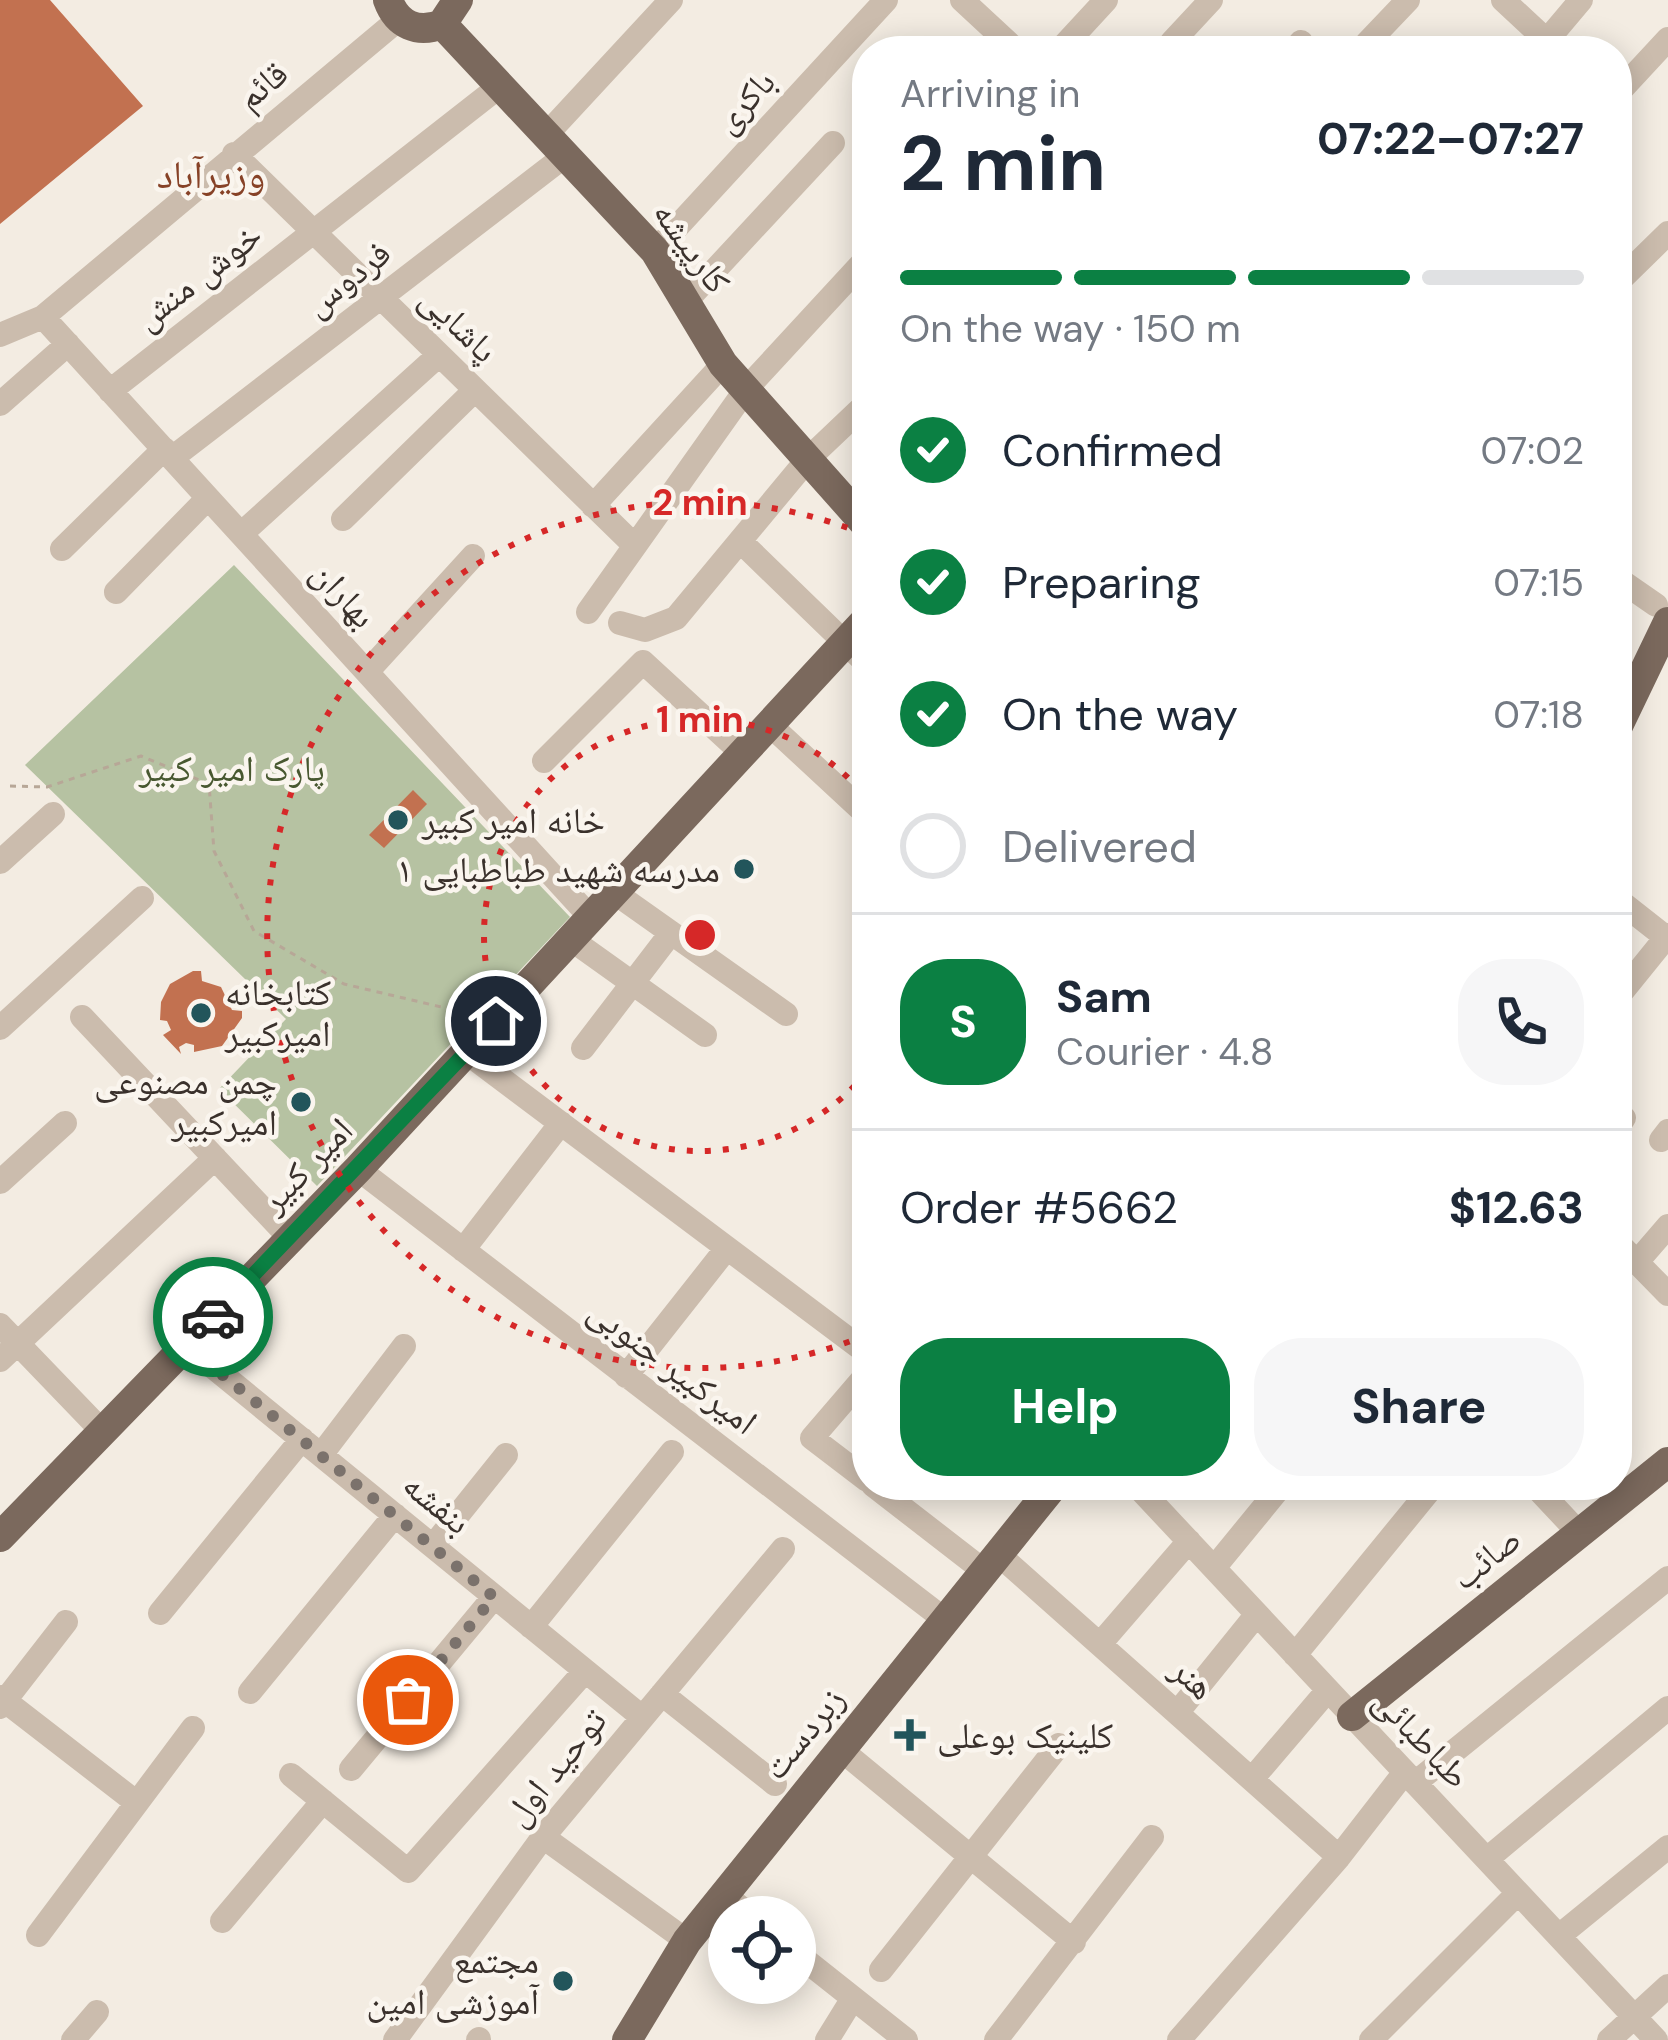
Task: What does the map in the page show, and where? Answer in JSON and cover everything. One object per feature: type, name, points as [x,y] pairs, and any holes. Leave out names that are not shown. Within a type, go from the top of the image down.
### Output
[{"type":"main road","points":[[394,10],[420,29],[450,12]]},
{"type":"main road","name":"کارپیشه","points":[[450,12],[500,86],[655,251],[723,364],[852,509]]},
{"type":"main road","points":[[1632,690],[1662,614]]},
{"type":"main road","name":"امیر کبیر","points":[[0,1537],[358,1169],[770,725],[852,657]]},
{"type":"main road","name":"صائب","points":[[1632,1491],[1668,1462]]},
{"type":"main road","name":"زبردست","points":[[627,2040],[687,1941],[1042,1500]]},
{"type":"main road","name":"صائب","points":[[1352,1716],[1620,1500]]},
{"type":"street","name":"فردوس","points":[[62,549],[168,454],[381,298],[556,145],[671,0]]},
{"type":"street","name":"باکری","points":[[853,36],[886,0]]},
{"type":"street","points":[[962,0],[1001,36]]},
{"type":"street","points":[[1073,36],[1106,0]]},
{"type":"street","points":[[1178,36],[1211,0]]},
{"type":"street","points":[[1374,36],[1408,0]]},
{"type":"street","points":[[1504,0],[1537,36]]},
{"type":"street","points":[[1556,36],[1581,0]]},
{"type":"street","name":"قائم","points":[[0,335],[43,317],[394,10]]},
{"type":"street","name":"باکری","points":[[655,251],[852,37]]},
{"type":"street","points":[[1632,78],[1668,39]]},
{"type":"street","name":"خوش منش","points":[[110,391],[500,86]]},
{"type":"street","points":[[687,300],[833,143]]},
{"type":"street","name":"پاشایی","points":[[234,154],[634,545]]},
{"type":"street","points":[[1632,268],[1668,233]]},
{"type":"street","points":[[588,612],[747,388],[852,275]]},
{"type":"street","name":"بهاران","points":[[43,317],[367,672],[582,929],[632,983],[705,1036]]},
{"type":"street","points":[[0,404],[68,344]]},
{"type":"street","points":[[241,534],[439,355]]},
{"type":"street","points":[[593,506],[723,364]]},
{"type":"street","points":[[344,519],[475,390]]},
{"type":"street","points":[[620,622],[645,629],[676,618],[808,459],[852,418]]},
{"type":"street","points":[[116,592],[208,498]]},
{"type":"street","points":[[741,542],[852,650]]},
{"type":"street","points":[[367,672],[473,556]]},
{"type":"street","points":[[1632,590],[1662,614]]},
{"type":"street","points":[[544,761],[644,662],[742,754]]},
{"type":"street","points":[[770,725],[852,801]]},
{"type":"street","points":[[0,862],[53,814]]},
{"type":"street","points":[[615,893],[786,1014]]},
{"type":"street","points":[[0,1028],[142,898]]},
{"type":"street","points":[[1632,910],[1667,937],[1632,980]]},
{"type":"street","points":[[583,1048],[670,933]]},
{"type":"street","points":[[82,1017],[290,1238]]},
{"type":"street","points":[[466,1053],[852,1342]]},
{"type":"street","points":[[0,1182],[65,1123]]},
{"type":"street","points":[[464,1250],[561,1123]]},
{"type":"street","points":[[102,1430],[6,1343],[215,1158]]},
{"type":"street","name":"امیرکبیر جنوبی","points":[[358,1169],[944,1619]]},
{"type":"street","points":[[1637,1262],[1668,1226]]},
{"type":"street","points":[[626,1376],[728,1248]]},
{"type":"street","points":[[1632,1257],[1668,1294]]},
{"type":"street","name":"بنفشه","points":[[186,1345],[642,1717]]},
{"type":"street","points":[[160,1613],[404,1346]]},
{"type":"street","name":"هنر","points":[[852,1391],[812,1438],[852,1469]]},
{"type":"street","points":[[531,1627],[671,1452]]},
{"type":"street","points":[[433,1546],[506,1456]]},
{"type":"street","name":"هنر","points":[[896,1500],[991,1562],[1100,1644],[1339,1857]]},
{"type":"street","name":"طباطبائی","points":[[1150,1500],[1656,2040]]},
{"type":"street","points":[[1214,1568],[1270,1500]]},
{"type":"street","points":[[1295,1654],[1422,1500]]},
{"type":"street","points":[[1548,1500],[1579,1533]]},
{"type":"street","points":[[250,1692],[394,1515]]},
{"type":"street","points":[[1100,1644],[1189,1541]]},
{"type":"street","name":"توحید اول","points":[[395,2040],[543,1837],[783,1549]]},
{"type":"street","points":[[1179,2040],[1410,1777],[1668,1577]]},
{"type":"street","points":[[351,1769],[494,1597]]},
{"type":"street","points":[[1177,1713],[1257,1614]]},
{"type":"street","points":[[66,1622],[2,1701],[137,1803]]},
{"type":"street","points":[[291,1775],[408,1871],[585,1671]]},
{"type":"street","points":[[1252,1779],[1328,1690]]},
{"type":"street","points":[[662,1694],[775,1784]]},
{"type":"street","points":[[1487,1859],[1668,1708]]},
{"type":"street","points":[[38,1935],[193,1728]]},
{"type":"street","points":[[880,1970],[1059,1745]]},
{"type":"street","points":[[841,1749],[1074,1942]]},
{"type":"street","points":[[222,1921],[323,1801]]},
{"type":"street","points":[[543,1837],[687,1941]]},
{"type":"street","points":[[996,2040],[1152,1837]]},
{"type":"street","points":[[1559,1936],[1668,1847]]},
{"type":"street","points":[[1371,2040],[1518,1893]]},
{"type":"street","points":[[816,1968],[904,2039]]},
{"type":"street","points":[[1609,2040],[1668,1986]]},
{"type":"street","points":[[826,2040],[854,1998]]},
{"type":"street","points":[[73,2040],[97,2012]]},
{"type":"path","points":[[10,786],[47,787],[141,756],[209,784],[214,851],[254,931],[344,984],[496,1021]]},
{"type":"green space","name":"پارک امیر کبیر","points":[[234,565],[570,917],[317,1186],[219,1089],[286,1019],[25,765]]},
{"type":"building","points":[[0,0],[50,0],[143,106],[0,224]]},
{"type":"building","name":"خانه امیر کبیر","points":[[413,790],[427,804],[384,848],[369,835]]},
{"type":"building","name":"کتابخانه امیرکبیر","points":[[201,971],[202,981],[221,987],[232,1010],[242,1011],[242,1018],[222,1046],[194,1052],[194,1045],[186,1043],[179,1047],[181,1054],[163,1035],[171,1030],[167,1021],[160,1020],[161,1002],[170,984]]},
{"type":"way so far","points":[[213,1317],[186,1345],[494,1597],[408,1700]]},
{"type":"place","name":"خانه امیر کبیر","points":[[398,820]]},
{"type":"place","name":"مدرسه شهید طباطبایی ۱","points":[[744,869]]},
{"type":"place","name":"کتابخانه امیرکبیر","points":[[201,1013]]},
{"type":"place","name":"چمن مصنوعی امیرکبیر","points":[[301,1102]]},
{"type":"place","name":"کلینیک بوعلی","points":[[910,1735]]},
{"type":"place","name":"مجتمع آموزشی امین","points":[[563,1981]]},
{"type":"district","name":"وزیرآباد","points":[[211,174]]},
{"type":"route","points":[[213,1317],[496,1021]]}]
